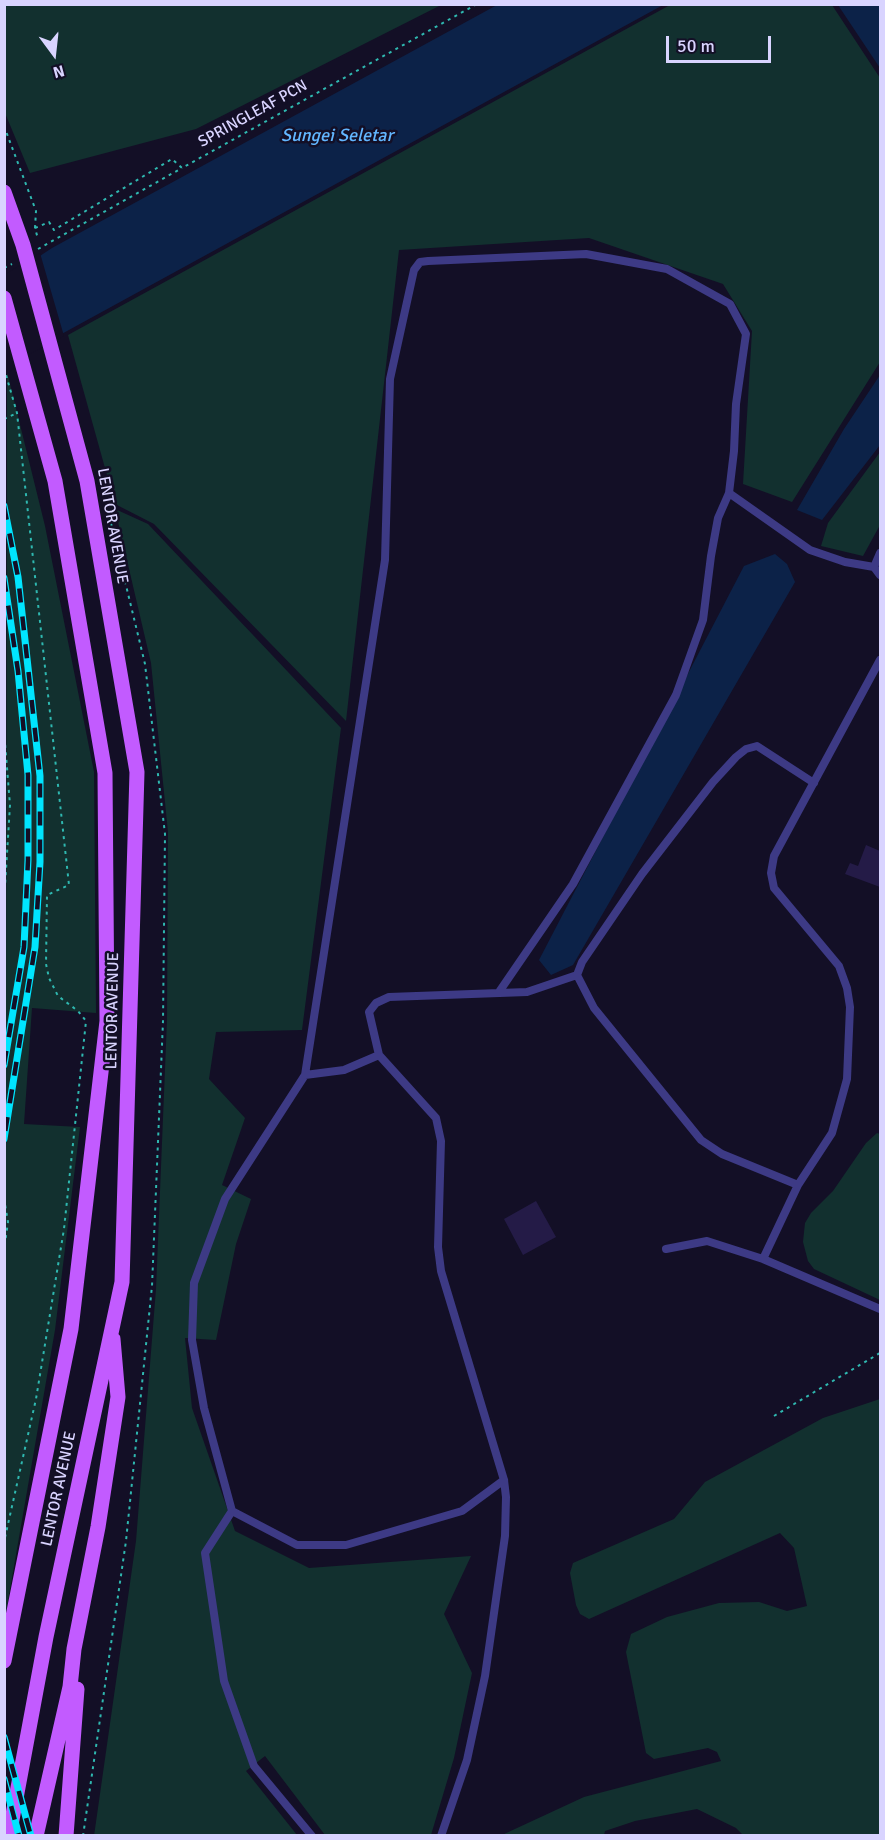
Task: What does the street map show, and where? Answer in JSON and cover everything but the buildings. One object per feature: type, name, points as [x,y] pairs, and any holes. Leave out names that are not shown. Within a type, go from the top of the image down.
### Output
[{"type":"main road","name":"LENTOR AVENUE","points":[[4,192],[29,248],[51,347],[87,481],[137,772],[122,1282],[46,1637],[9,1836]]},
{"type":"main road","name":"LENTOR AVENUE","points":[[4,298],[24,362],[55,481],[105,772],[107,1021],[71,1329],[4,1661]]},
{"type":"main road","points":[[36,1836],[70,1687],[74,1649],[84,1605],[118,1398],[112,1321]]},
{"type":"main road","points":[[66,1836],[84,1605]]},
{"type":"lane","points":[[499,992],[573,884],[676,695],[703,620],[718,518],[729,493],[736,404],[746,334],[730,304],[667,269],[586,254],[428,261],[420,262],[414,270],[390,379],[385,560],[305,1075],[225,1199],[194,1283],[192,1340],[204,1408],[232,1511],[297,1545],[346,1545],[462,1511],[504,1480]]},
{"type":"lane","points":[[729,493],[810,550],[845,562],[874,567],[880,575]]},
{"type":"lane","points":[[874,567],[880,553]]},
{"type":"lane","points":[[763,1259],[798,1185],[832,1133],[847,1079],[849,1019],[847,988],[839,966],[774,888],[771,873],[774,856],[880,660]]},
{"type":"lane","points":[[798,1185],[722,1154],[701,1140],[594,1008],[577,975],[582,962],[642,874],[713,782],[736,757],[746,749],[757,746],[814,783]]},
{"type":"lane","points":[[441,1836],[467,1760],[485,1676],[505,1536],[504,1480],[441,1270],[438,1247],[441,1141],[436,1118],[379,1055],[369,1021],[369,1012],[376,1003],[389,996],[527,992],[577,975]]},
{"type":"lane","points":[[305,1075],[344,1070],[379,1055]]},
{"type":"lane","points":[[666,1249],[707,1242],[763,1259],[880,1310]]},
{"type":"lane","points":[[232,1511],[205,1553],[224,1682],[254,1766],[312,1836]]},
{"type":"path","name":"SPRINGLEAF PCN","points":[[29,248],[182,168],[477,4]]},
{"type":"path","points":[[4,126],[36,211],[35,228],[49,222],[54,230],[172,159],[182,168]]},
{"type":"path","points":[[4,268],[15,262]]},
{"type":"path","points":[[4,368],[17,413],[69,885],[47,895],[46,964],[49,978],[58,996],[78,1011],[86,1022],[63,1228],[36,1400],[4,1542]]},
{"type":"path","points":[[4,419],[17,413]]},
{"type":"path","points":[[4,730],[10,805],[4,903]]},
{"type":"path","points":[[4,1198],[8,1222],[4,1250]]},
{"type":"path","points":[[774,1416],[880,1353]]},
{"type":"green space","points":[[4,5],[441,5],[196,129],[30,173],[5,113]]},
{"type":"green space","points":[[670,5],[832,5],[880,78],[880,362],[792,502],[743,484],[752,331],[723,284],[589,238],[399,250],[346,721],[154,524],[115,504],[68,335]]},
{"type":"green space","points":[[7,372],[45,526],[94,772],[96,1013],[32,1008],[24,1124],[80,1127],[55,1330],[5,1618]]},
{"type":"green space","points":[[880,452],[880,525],[863,556],[821,546],[828,523]]},
{"type":"green space","points":[[115,509],[148,524],[341,728],[302,1030],[216,1032],[209,1079],[245,1118],[222,1185],[251,1199],[236,1244],[216,1340],[185,1338],[192,1408],[235,1531],[309,1568],[471,1556],[444,1614],[472,1673],[454,1758],[431,1835],[325,1835],[265,1756],[246,1771],[297,1835],[94,1836],[136,1541],[156,1289],[167,1020],[168,832],[151,663]]},
{"type":"green space","points":[[877,1133],[880,1134],[880,1300],[814,1269],[808,1261],[803,1242],[805,1223],[811,1213],[833,1191],[866,1143]]},
{"type":"green space","points":[[880,1399],[880,1835],[743,1835],[736,1828],[697,1809],[635,1821],[605,1831],[604,1835],[502,1835],[584,1797],[721,1761],[717,1752],[708,1748],[654,1759],[646,1753],[626,1652],[631,1634],[667,1617],[719,1603],[759,1602],[787,1611],[807,1606],[794,1548],[780,1533],[589,1619],[580,1614],[576,1605],[570,1573],[573,1563],[674,1519],[705,1482],[823,1418]]},
{"type":"water","name":"Sungei Seletar","points":[[497,5],[663,5],[25,354],[5,279],[52,248]]},
{"type":"water","points":[[838,5],[880,5],[880,68]]},
{"type":"water","points":[[880,375],[880,445],[822,520],[797,510],[844,429]]},
{"type":"water","points":[[775,554],[787,564],[795,582],[573,965],[551,975],[539,960],[744,566]]},
{"type":"pier","points":[[40,253],[64,336],[26,356],[4,377],[4,275]]},
{"type":"railway","points":[[4,506],[18,577],[40,776],[40,862],[35,947],[4,1139]]},
{"type":"railway","points":[[4,578],[18,671],[28,775],[28,860],[24,947],[4,1065]]},
{"type":"railway","points":[[4,1737],[31,1836]]},
{"type":"railway","points":[[4,1779],[19,1836]]}]
